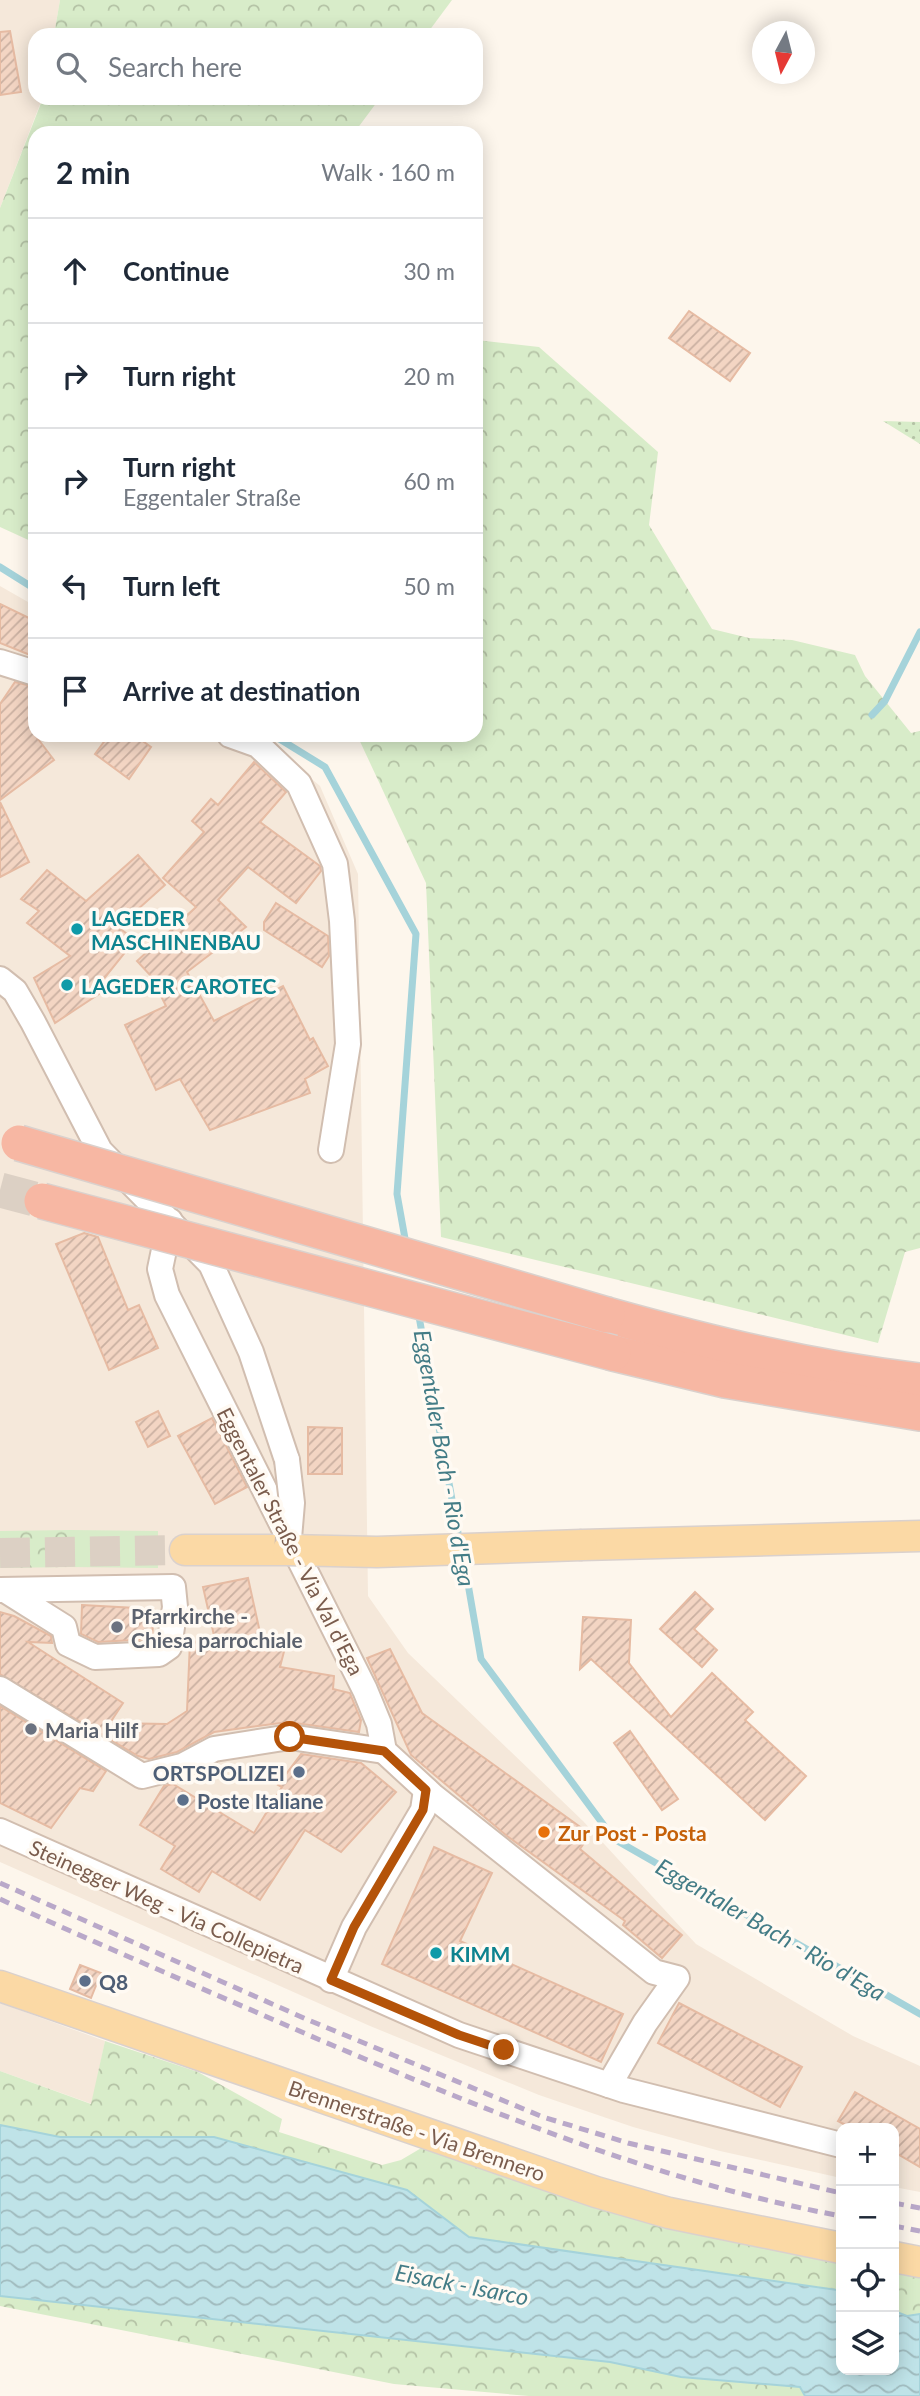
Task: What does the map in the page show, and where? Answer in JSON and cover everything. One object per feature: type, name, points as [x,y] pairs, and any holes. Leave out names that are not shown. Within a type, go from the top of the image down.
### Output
[{"type":"highway","points":[[19,1143],[734,1350],[846,1373],[920,1381]]},
{"type":"highway","points":[[43,1201],[613,1353],[724,1380],[920,1413]]},
{"type":"main road","points":[[185,1550],[377,1552],[920,1536]]},
{"type":"main road","name":"Brennerstraße - Via Brennero","points":[[0,1986],[596,2192],[670,2213],[836,2247]]},
{"type":"main road","points":[[899,2258],[920,2262]]},
{"type":"street","points":[[0,662],[28,671]]},
{"type":"street","points":[[248,742],[258,746],[299,784],[335,864],[342,921],[348,1044],[331,1150]]},
{"type":"street","points":[[0,979],[15,991],[100,1151],[211,1264],[227,1295],[251,1352],[287,1460],[292,1503],[288,1550]]},
{"type":"street","name":"Eggentaler Straße - Via Val d'Ega","points":[[170,1221],[160,1269],[167,1295],[365,1690],[379,1724],[384,1751]]},
{"type":"street","points":[[173,1587],[175,1607],[169,1647],[159,1654],[94,1657],[68,1644],[64,1627],[3,1590],[173,1587]]},
{"type":"street","points":[[0,1689],[142,1776],[182,1766],[214,1749],[290,1737],[384,1751],[426,1790],[654,1972],[677,1978],[645,2023],[609,2085]]},
{"type":"street","points":[[331,1980],[354,1927],[423,1810],[426,1790]]},
{"type":"street","name":"Steinegger Weg - Via Collepietra","points":[[0,1830],[459,2035],[609,2085],[836,2145]]},
{"type":"shaded area","points":[[0,0],[60,0],[55,28],[28,28],[28,105],[40,105],[32,126],[28,126],[28,135],[0,208]]},
{"type":"shaded area","points":[[0,586],[28,602],[28,742],[268,742],[320,786],[358,874],[368,1596],[408,1653],[583,1821],[696,1944],[853,2036],[920,2066],[920,2192],[899,2188],[899,2123],[836,2123],[836,2177],[720,2151],[633,2127],[539,2095],[370,2026],[0,1862]]},
{"type":"shaded area","points":[[0,2003],[105,2041],[92,2104],[0,2071]]},
{"type":"green space","points":[[60,0],[452,0],[431,28],[55,28]]},
{"type":"green space","points":[[40,105],[375,105],[359,126],[32,126]]},
{"type":"green space","points":[[28,136],[28,540],[0,527],[0,208]]},
{"type":"green space","points":[[483,341],[539,347],[658,452],[649,525],[712,629],[749,638],[792,640],[855,655],[865,676],[911,733],[920,731],[920,1248],[905,1252],[878,1343],[441,1237],[426,883],[360,742],[483,742]]},
{"type":"green space","points":[[883,421],[920,422],[920,444]]},
{"type":"green space","points":[[70,1530],[70,1567],[0,1568],[0,1531]]},
{"type":"green space","points":[[70,1530],[158,1531],[158,1568],[70,1567]]},
{"type":"green space","points":[[105,2041],[198,2072],[282,2119],[279,2132],[382,2165],[401,2160],[423,2147],[667,2225],[836,2261],[836,2291],[469,2237],[407,2190],[215,2137],[60,2137],[0,2125],[0,2071],[91,2104]]},
{"type":"green space","points":[[899,2273],[920,2277],[920,2314],[907,2316],[899,2313]]},
{"type":"green space","points":[[0,2296],[610,2362],[681,2377],[801,2387],[805,2396],[529,2396],[394,2384],[0,2306]]},
{"type":"water","name":"Eisack - Isarco","points":[[0,2125],[60,2137],[214,2137],[407,2190],[469,2237],[836,2290],[836,2375],[899,2375],[899,2313],[907,2316],[920,2314],[920,2396],[805,2396],[800,2387],[681,2377],[610,2362],[0,2296]]},
{"type":"building","points":[[10,31],[21,92],[0,95],[0,32]]},
{"type":"building","points":[[689,311],[750,353],[730,381],[669,338]]},
{"type":"building","points":[[0,604],[28,618],[28,654],[0,643]]},
{"type":"building","points":[[15,682],[28,685],[28,742],[40,742],[54,760],[0,800],[0,704]]},
{"type":"building","points":[[104,742],[144,742],[151,747],[129,779],[95,754]]},
{"type":"building","points":[[254,762],[286,792],[260,822],[320,866],[321,871],[296,903],[248,867],[218,900],[246,927],[187,972],[214,1021],[283,986],[310,1040],[313,1038],[328,1066],[305,1079],[310,1093],[210,1130],[180,1079],[156,1090],[125,1025],[166,1006],[151,976],[137,961],[196,907],[163,878],[204,832],[192,821],[211,799],[218,805]]},
{"type":"building","points":[[0,802],[29,862],[0,877]]},
{"type":"building","points":[[138,855],[165,885],[118,927],[135,940],[98,986],[102,992],[55,1023],[34,978],[70,956],[27,923],[39,911],[21,899],[47,870],[86,901]]},
{"type":"building","points":[[276,903],[328,936],[329,956],[322,967],[264,930],[264,922]]},
{"type":"building","points":[[84,1233],[98,1237],[128,1310],[139,1305],[158,1348],[109,1370],[56,1244]]},
{"type":"building","points":[[158,1411],[170,1436],[148,1447],[136,1422]]},
{"type":"building","points":[[212,1418],[247,1487],[215,1504],[178,1436]]},
{"type":"building","points":[[308,1427],[342,1428],[342,1474],[308,1474]]},
{"type":"building","points":[[248,1578],[261,1637],[288,1636],[280,1667],[334,1676],[333,1689],[350,1693],[361,1720],[359,1732],[288,1722],[214,1732],[177,1752],[149,1759],[138,1756],[0,1674],[0,1612],[14,1616],[51,1636],[52,1643],[28,1642],[123,1703],[110,1723],[167,1724],[187,1711],[190,1642],[215,1640],[203,1587]]},
{"type":"building","points":[[695,1592],[713,1609],[694,1629],[717,1650],[702,1667],[660,1629]]},
{"type":"building","name":"Pfarrkirche - Chiesa parrochiale","points":[[82,1605],[154,1609],[152,1639],[98,1642],[81,1634]]},
{"type":"building","points":[[583,1617],[631,1620],[629,1663],[671,1717],[712,1673],[753,1712],[745,1720],[806,1776],[765,1820],[591,1659],[580,1669]]},
{"type":"building","points":[[390,1649],[422,1713],[590,1834],[580,1849],[682,1935],[662,1958],[623,1925],[625,1921],[507,1836],[411,1755],[367,1658]]},
{"type":"building","points":[[0,1706],[106,1771],[93,1791],[80,1788],[51,1828],[0,1803]]},
{"type":"building","points":[[630,1731],[678,1799],[662,1810],[614,1743]]},
{"type":"building","points":[[301,1754],[361,1763],[396,1792],[341,1852],[305,1830],[260,1900],[212,1871],[199,1892],[161,1869],[175,1846],[140,1825],[164,1786],[173,1784],[254,1833],[282,1787],[278,1785]]},
{"type":"building","name":"KIMM","points":[[434,1847],[492,1873],[460,1941],[623,2014],[601,2062],[382,1964]]},
{"type":"building","name":"Q8","points":[[80,1965],[101,1973],[91,1998],[70,1989]]},
{"type":"building","points":[[679,2003],[802,2067],[780,2107],[658,2043]]},
{"type":"building","points":[[855,2092],[920,2129],[920,2167],[899,2155],[899,2123],[838,2121]]},
{"type":"waterway","name":"Eggentaler Bach - Rio d'Ega","points":[[0,567],[28,585]]},
{"type":"waterway","points":[[872,715],[885,701],[920,632]]},
{"type":"waterway","name":"Eggentaler Bach - Rio d'Ega","points":[[284,742],[325,767],[416,934],[397,1194],[406,1244]]},
{"type":"waterway","name":"Eggentaler Bach - Rio d'Ega","points":[[418,1311],[460,1544]]},
{"type":"waterway","name":"Eggentaler Bach - Rio d'Ega","points":[[463,1555],[481,1659],[614,1839],[920,2014]]},
{"type":"tunnel","points":[[0,1190],[42,1201]]},
{"type":"tunnel","points":[[0,1553],[185,1550]]},
{"type":"railway","points":[[0,1883],[306,2019],[543,2117],[628,2143],[836,2192]]},
{"type":"railway","points":[[0,1899],[320,2040],[512,2118],[576,2142],[707,2184],[836,2215]]},
{"type":"railway","points":[[899,2204],[920,2208]]},
{"type":"railway","points":[[899,2227],[920,2231]]},
{"type":"place","name":"LAGEDER MASCHINENBAU","points":[[77,929]]},
{"type":"place","name":"LAGEDER CAROTEC","points":[[67,985]]},
{"type":"place","name":"Pfarrkirche - Chiesa parrochiale","points":[[117,1627]]},
{"type":"place","name":"Maria Hilf","points":[[31,1729]]},
{"type":"place","name":"ORTSPOLIZEI","points":[[299,1772]]},
{"type":"place","name":"Poste Italiane","points":[[183,1800]]},
{"type":"place","name":"Zur Post - Posta","points":[[544,1832]]},
{"type":"place","name":"KIMM","points":[[436,1953]]},
{"type":"place","name":"Q8","points":[[85,1981]]},
{"type":"route","points":[[290,1737],[384,1751],[426,1790],[423,1810],[354,1927],[331,1980],[459,2035],[504,2050]]}]
